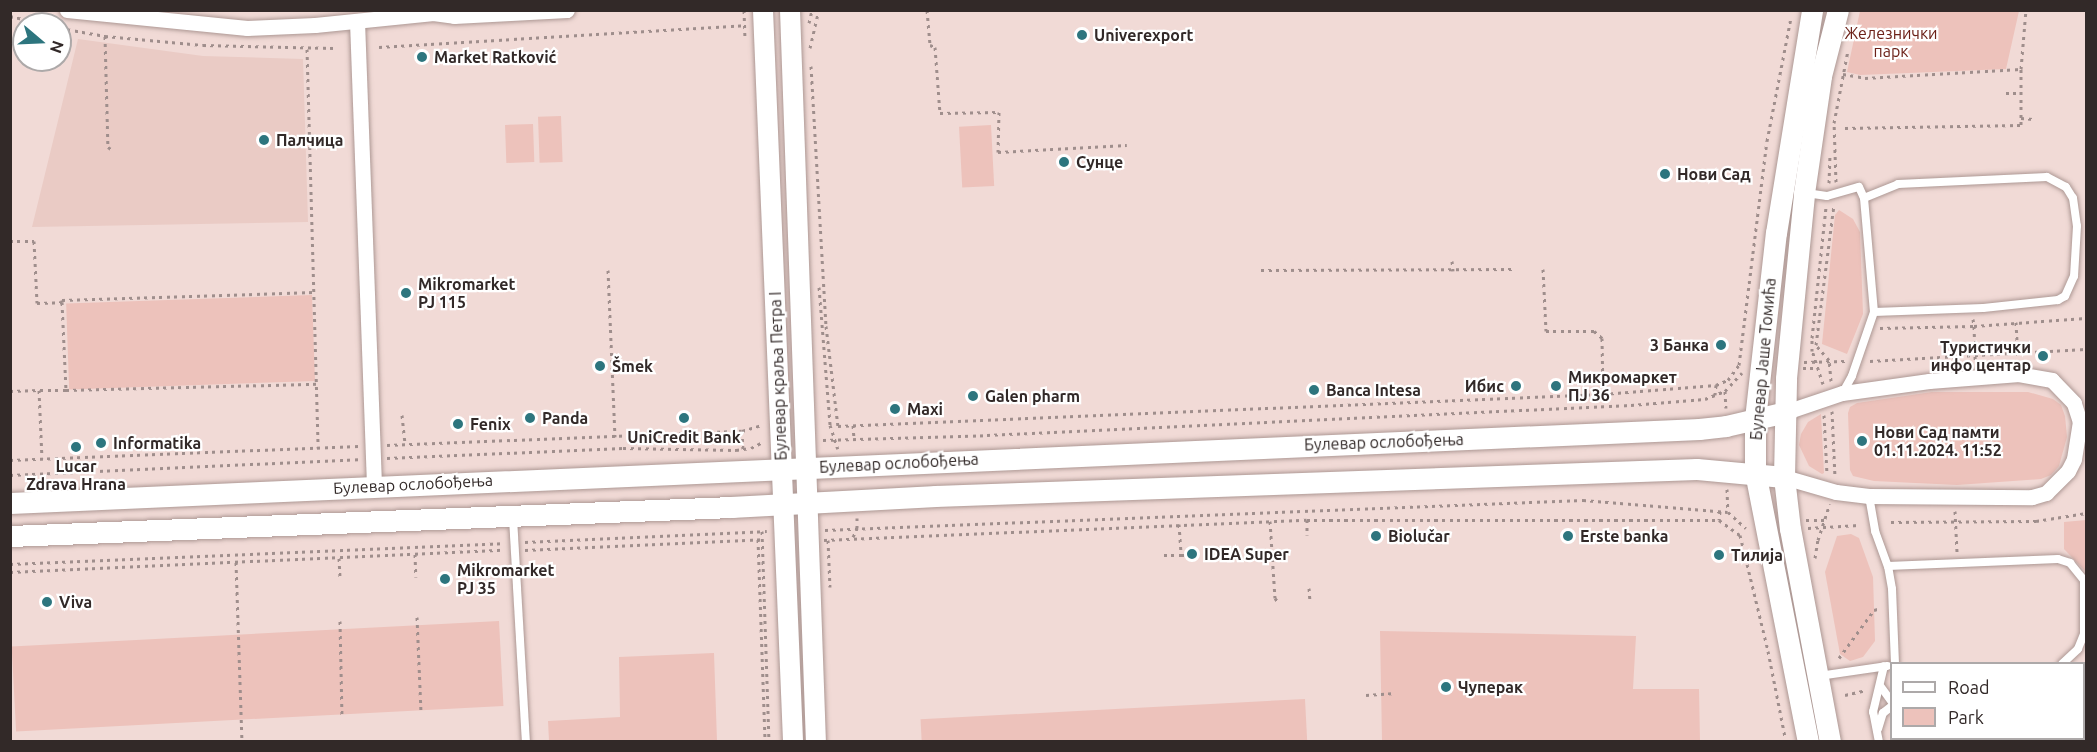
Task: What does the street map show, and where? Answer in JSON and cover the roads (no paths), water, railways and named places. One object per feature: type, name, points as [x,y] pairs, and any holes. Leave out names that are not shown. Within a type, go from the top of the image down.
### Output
[{"type":"main road","name":"Булевар Јаше Томића","points":[[1808,741],[1755,473],[1755,419],[1776,233],[1812,10]]},
{"type":"main road","name":"Булевар Јаше Томића","points":[[1830,741],[1790,529],[1784,477],[1787,364],[1804,193],[1821,76],[1838,10]]},
{"type":"main road","name":"Булевар ослобођења","points":[[10,503],[1726,426],[1786,412]]},
{"type":"main road","name":"Булевар ослобођења","points":[[10,536],[783,505],[971,494],[1673,470],[1727,470],[1784,477]]},
{"type":"street","points":[[67,10],[136,15],[247,28],[357,21],[435,11],[454,16],[567,10]]},
{"type":"street","name":"Булевар краља Петра I","points":[[763,10],[793,741]]},
{"type":"street","name":"Булевар краља Петра I","points":[[790,10],[816,741]]},
{"type":"street","points":[[357,21],[374,486]]},
{"type":"street","points":[[1784,477],[1836,492],[1869,496],[2032,497],[2046,493],[2068,471],[2076,451],[2080,422],[2074,404],[2052,380],[2019,374],[1976,376],[1842,393],[1786,412]]},
{"type":"lane","points":[[1864,198],[1898,184],[2047,177],[2066,187],[2073,198],[2077,226],[2072,285],[2065,296],[2058,300],[1973,309],[1874,312]]},
{"type":"lane","points":[[1804,193],[1835,194],[1858,187],[1864,198],[1874,312],[1857,362],[1842,393]]},
{"type":"lane","points":[[1869,496],[1875,531],[1888,566],[1892,590],[1890,662]]},
{"type":"lane","points":[[513,516],[526,741]]},
{"type":"lane","points":[[1888,566],[2058,559],[2070,563],[2078,569],[2085,580],[2084,634],[2078,650],[2063,662]]},
{"type":"lane","points":[[1817,677],[1835,672],[1890,665],[1875,697],[1873,712],[1879,741]]},
{"type":"lane","points":[[1881,687],[1890,701]]},
{"type":"lane","points":[[1877,731],[1883,713],[1890,706]]},
{"type":"place","name":"Univerexport","points":[[1082,35]]},
{"type":"place","name":"Market Ratković","points":[[422,57]]},
{"type":"place","name":"Палчица","points":[[264,140]]},
{"type":"place","name":"Сунце","points":[[1064,162]]},
{"type":"place","name":"Нови Сад","points":[[1665,174]]},
{"type":"place","name":"Mikromarket PJ 115","points":[[406,293]]},
{"type":"place","name":"3 Банка","points":[[1721,345]]},
{"type":"place","name":"Туристички инфо центар","points":[[2043,356]]},
{"type":"place","name":"Šmek","points":[[600,366]]},
{"type":"place","name":"Ибис","points":[[1516,386]]},
{"type":"place","name":"Микромаркет ПЈ 36","points":[[1556,386]]},
{"type":"place","name":"Banca Intesa","points":[[1314,390]]},
{"type":"place","name":"Galen pharm","points":[[973,396]]},
{"type":"place","name":"Maxi","points":[[895,409]]},
{"type":"place","name":"Panda","points":[[530,418]]},
{"type":"place","name":"UniCredit Bank","points":[[684,418]]},
{"type":"place","name":"Fenix","points":[[458,424]]},
{"type":"place","name":"Нови Сад памти 01.11.2024. 11:52","points":[[1862,441]]},
{"type":"place","name":"Informatika","points":[[101,443]]},
{"type":"place","name":"Lucar Zdrava Hrana","points":[[76,447]]},
{"type":"place","name":"Biolučar","points":[[1376,536]]},
{"type":"place","name":"Erste banka","points":[[1568,536]]},
{"type":"place","name":"IDEA Super","points":[[1192,554]]},
{"type":"place","name":"Тилија","points":[[1719,555]]},
{"type":"place","name":"Mikromarket PJ 35","points":[[445,579]]},
{"type":"place","name":"Viva","points":[[47,602]]},
{"type":"place","name":"Чуперак","points":[[1446,687]]},
{"type":"park label","name":"Железнички парк","points":[[1891,42]]}]
